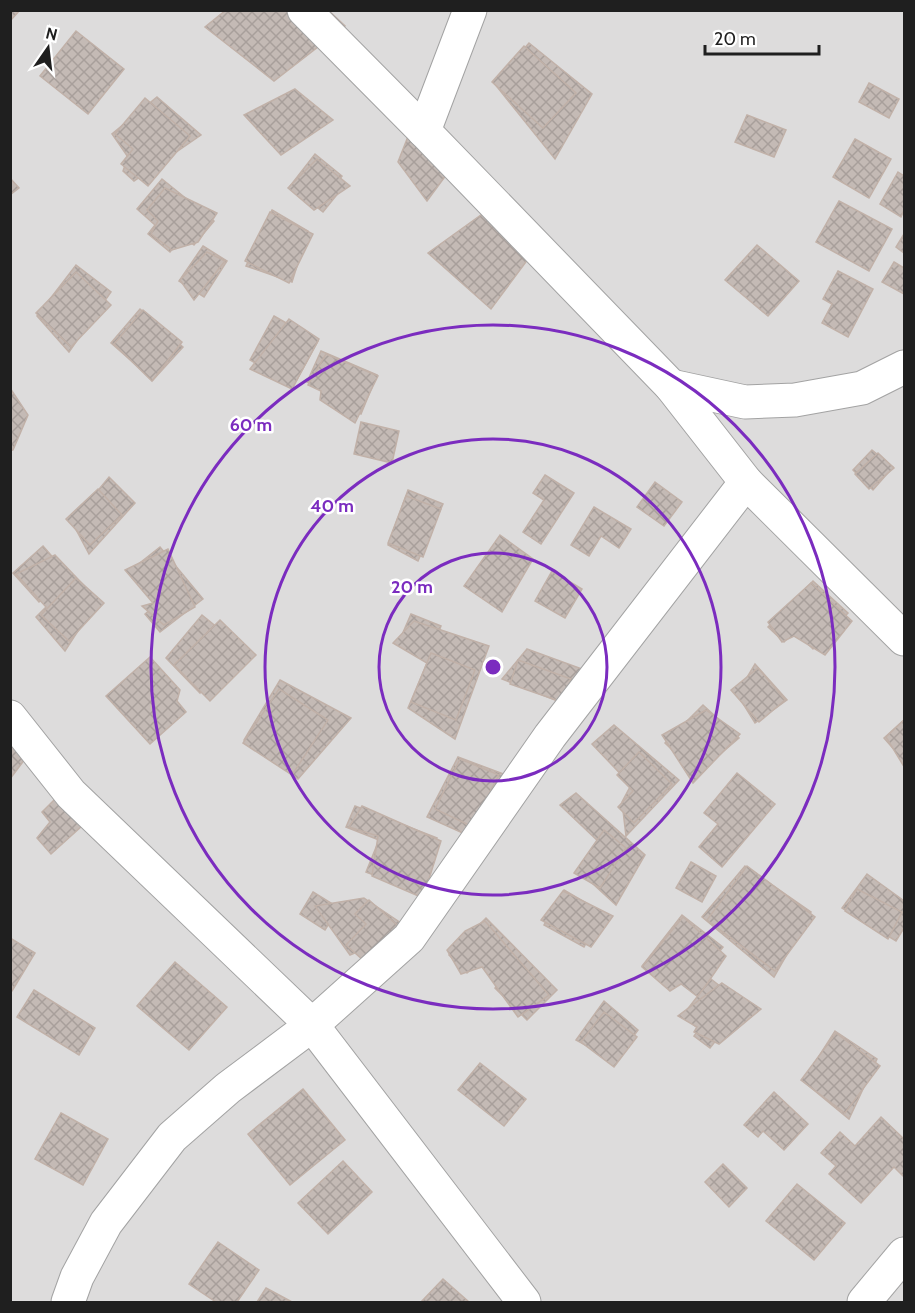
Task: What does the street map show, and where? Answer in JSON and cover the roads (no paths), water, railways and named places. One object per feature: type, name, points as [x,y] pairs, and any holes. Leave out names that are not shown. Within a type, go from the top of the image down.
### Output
[{"type":"street","points":[[304,10],[671,386],[746,482],[904,639]]},
{"type":"street","points":[[424,131],[470,10]]},
{"type":"street","points":[[671,386],[745,402],[795,400],[862,388],[904,366]]},
{"type":"street","points":[[68,1302],[77,1277],[106,1223],[172,1137],[228,1088],[312,1025],[409,938],[550,736],[746,482]]},
{"type":"street","points":[[10,717],[71,794],[312,1025],[524,1302]]},
{"type":"street","points":[[864,1302],[904,1254]]}]
